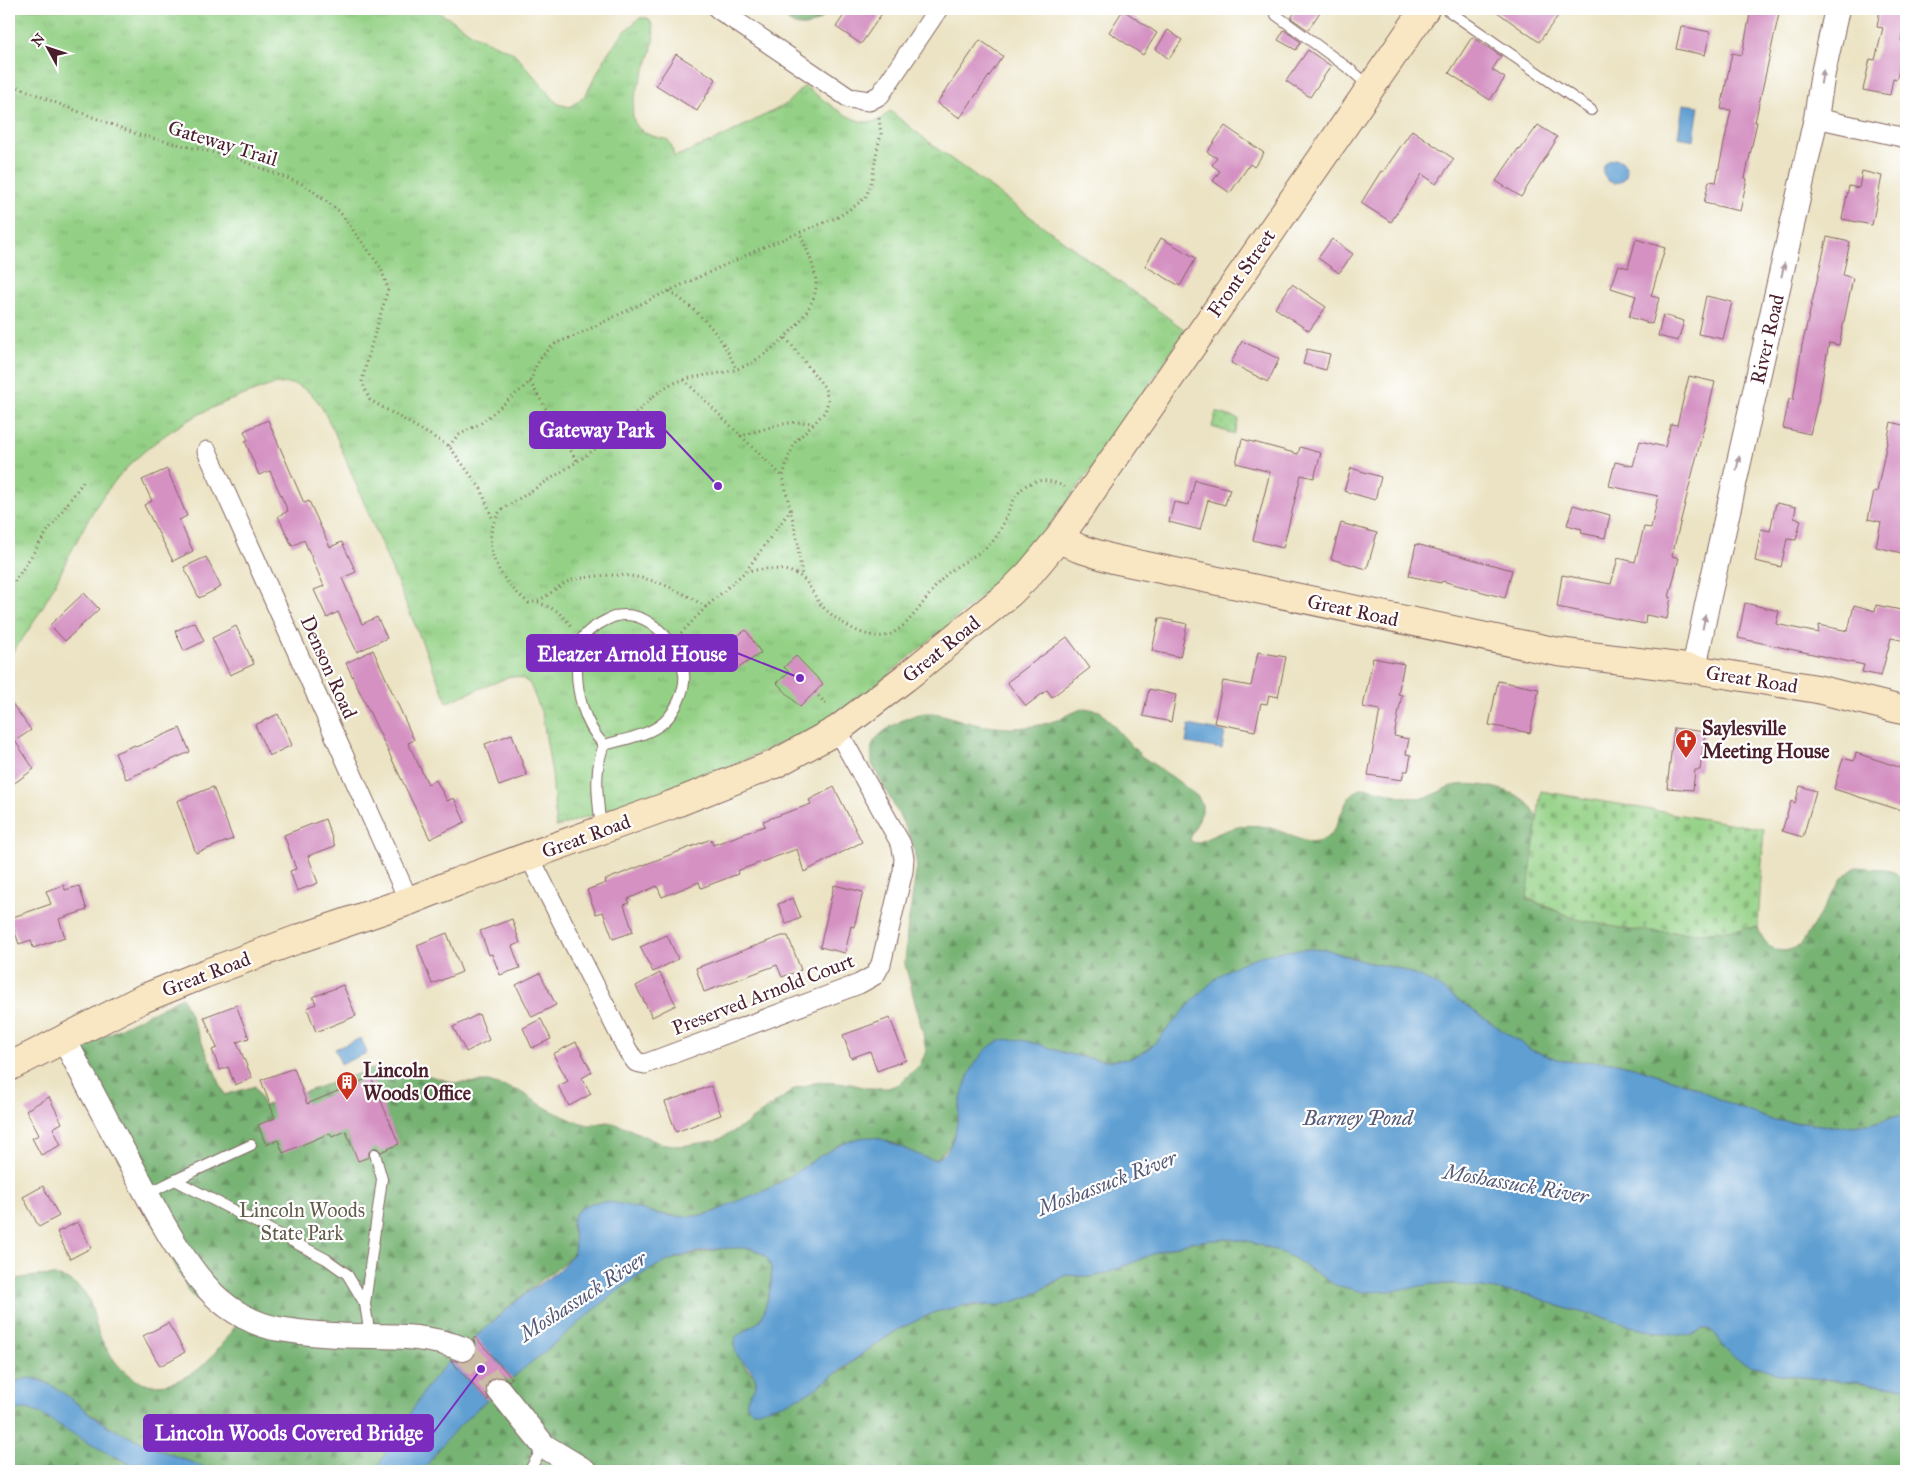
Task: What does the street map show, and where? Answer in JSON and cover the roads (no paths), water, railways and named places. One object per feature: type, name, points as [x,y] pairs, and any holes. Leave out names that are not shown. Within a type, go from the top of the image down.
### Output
[{"type":"main road","name":"Front Street","points":[[1058,538],[1425,9]]},
{"type":"main road","name":"Great Road","points":[[9,1067],[102,1018],[160,992],[301,938],[409,902],[671,805],[775,764],[837,730],[913,672],[1010,593],[1029,574],[1058,538],[1078,548],[1113,559],[1558,652],[1694,669],[1817,689],[1906,711]]},
{"type":"street","points":[[718,9],[849,98],[869,101],[880,96],[938,9]]},
{"type":"street","name":"River Road","points":[[1694,669],[1816,118],[1823,73],[1837,9]]},
{"type":"street","points":[[1816,118],[1906,138]]},
{"type":"street","name":"Denson Road","points":[[207,451],[409,902]]},
{"type":"street","name":"Preserved Arnold Court","points":[[529,856],[628,1051],[636,1062],[645,1064],[859,984],[875,975],[881,964],[903,871],[904,858],[901,844],[837,730]]},
{"type":"street","points":[[64,1039],[147,1194],[193,1270],[214,1294],[229,1307],[250,1319],[277,1329],[313,1333],[426,1339],[446,1342],[463,1349]]},
{"type":"street","points":[[499,1390],[544,1446],[585,1471]]},
{"type":"lane","points":[[1446,9],[1591,110]]},
{"type":"lane","points":[[1276,15],[1352,71],[1370,87]]},
{"type":"lane","points":[[623,615],[647,621],[671,644],[678,656],[684,676],[677,704],[672,714],[663,723],[645,734],[604,745],[591,729],[582,706],[576,677],[577,655],[581,637],[605,620],[623,615]]},
{"type":"lane","points":[[602,830],[596,778],[599,756],[604,745]]},
{"type":"lane","points":[[147,1194],[251,1145]]},
{"type":"lane","points":[[370,1336],[365,1304],[382,1179],[375,1154]]},
{"type":"lane","points":[[175,1180],[326,1259],[347,1274],[365,1304]]},
{"type":"lane","points":[[529,1471],[544,1446]]},
{"type":"water","points":[[1683,104],[1699,106],[1694,140],[1678,137]]},
{"type":"water","points":[[1615,159],[1624,162],[1627,171],[1624,180],[1615,183],[1606,180],[1603,171],[1606,162]]},
{"type":"water","points":[[1189,725],[1225,732],[1222,749],[1186,743]]},
{"type":"water","name":"Barney Pond","points":[[1325,949],[1365,962],[1401,969],[1436,985],[1531,1050],[1563,1061],[1612,1062],[1637,1068],[1690,1085],[1729,1104],[1772,1120],[1831,1126],[1851,1126],[1869,1124],[1906,1114],[1906,1387],[1781,1375],[1734,1358],[1725,1349],[1717,1336],[1709,1330],[1702,1329],[1692,1335],[1685,1336],[1644,1330],[1567,1309],[1530,1295],[1454,1284],[1433,1284],[1389,1291],[1364,1292],[1335,1285],[1294,1258],[1270,1248],[1248,1241],[1226,1239],[1190,1242],[1160,1251],[1105,1274],[1090,1277],[1066,1275],[1029,1297],[1001,1305],[966,1305],[935,1312],[899,1329],[811,1392],[785,1403],[758,1411],[752,1411],[747,1402],[755,1386],[755,1377],[735,1350],[736,1337],[761,1320],[771,1286],[770,1265],[765,1256],[756,1251],[743,1248],[710,1250],[688,1254],[657,1266],[614,1294],[512,1378],[475,1337],[519,1299],[554,1274],[567,1262],[572,1255],[575,1243],[574,1216],[587,1205],[595,1202],[615,1203],[676,1217],[711,1213],[770,1188],[822,1155],[848,1142],[861,1138],[879,1138],[924,1157],[936,1159],[943,1155],[952,1143],[962,1096],[970,1073],[988,1048],[997,1042],[1006,1040],[1027,1041],[1069,1054],[1102,1060],[1119,1060],[1136,1056],[1151,1046],[1200,993],[1229,969],[1250,959],[1274,953]]},
{"type":"water","points":[[361,1038],[367,1053],[341,1064],[335,1049]]},
{"type":"water","points":[[450,1360],[487,1400],[452,1433],[423,1471],[375,1471],[426,1388]]},
{"type":"water","points":[[29,1378],[49,1384],[59,1390],[97,1419],[119,1432],[215,1471],[149,1471],[130,1464],[90,1444],[39,1413],[28,1409],[9,1410],[9,1383]]},
{"type":"tunnel","points":[[463,1349],[499,1390]]},
{"type":"place","name":"Gateway Park","points":[[718,486]]},
{"type":"place","name":"Eleazer Arnold House","points":[[800,678]]},
{"type":"place","name":"Saylesville Meeting House","points":[[1686,759]]},
{"type":"place","name":"Lincoln Woods Office","points":[[347,1101]]},
{"type":"place","name":"Lincoln Woods Covered Bridge","points":[[481,1369]]},
{"type":"water label","name":"Moshassuck River","points":[[1107,1183]]},
{"type":"water label","name":"Moshassuck River","points":[[1516,1184]]},
{"type":"water label","name":"Moshassuck River","points":[[583,1296]]},
{"type":"park label","name":"Lincoln Woods State Park","points":[[302,1222]]}]
